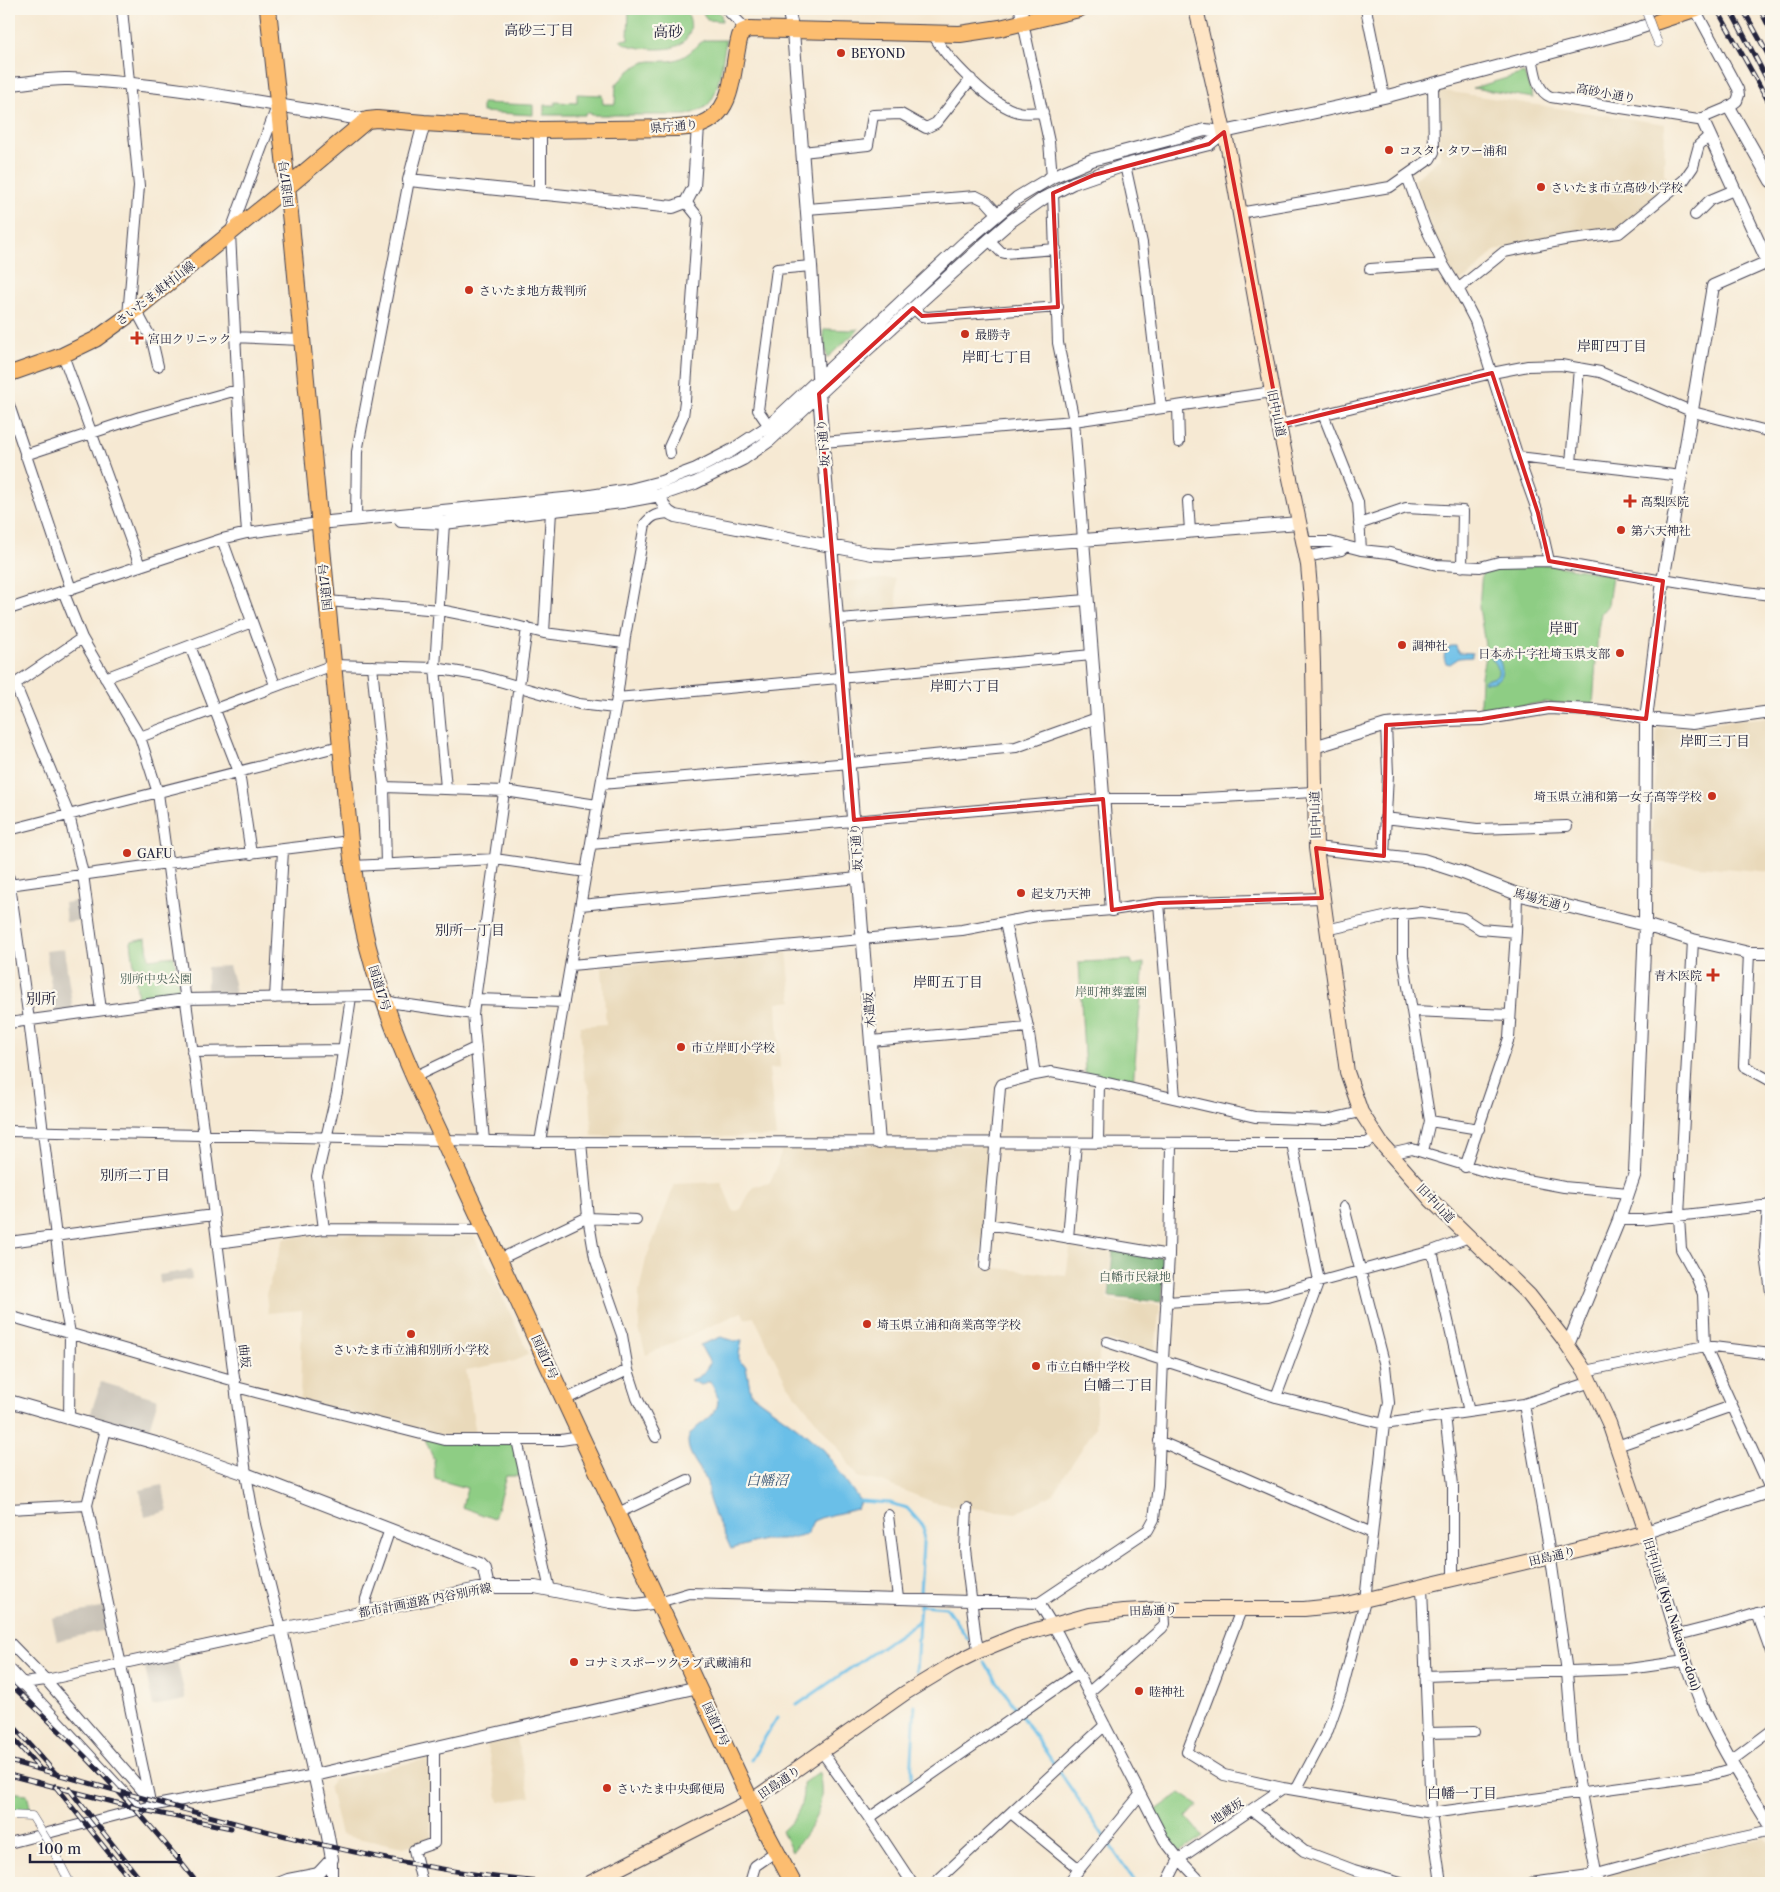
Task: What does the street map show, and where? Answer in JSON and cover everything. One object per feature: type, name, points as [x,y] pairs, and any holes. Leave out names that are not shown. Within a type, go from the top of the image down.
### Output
[{"type":"highway","name":"国道17号","points":[[268,9],[340,746],[353,866],[362,922],[384,1000],[414,1077],[751,1801],[793,1883]]},
{"type":"highway","points":[[747,30],[933,34],[980,32],[1022,16],[1079,9]]},
{"type":"highway","name":"県庁通り","points":[[367,120],[376,119],[540,130],[698,126],[709,121],[722,108],[728,98],[740,36],[747,30]]},
{"type":"highway","points":[[286,188],[367,120]]},
{"type":"main road","name":"旧中山道","points":[[1196,9],[1224,132],[1272,392],[1306,557],[1312,609],[1316,848],[1347,1072],[1361,1112],[1376,1137],[1431,1200],[1529,1295],[1568,1345],[1588,1376],[1617,1446],[1646,1532]]},
{"type":"main road","points":[[1663,17],[1696,9]]},
{"type":"main road","name":"さいたま東村山線","points":[[9,374],[63,355],[96,339],[132,313],[286,188]]},
{"type":"main road","name":"田島通り","points":[[590,1883],[751,1801],[905,1694],[953,1664],[1018,1635],[1089,1615],[1123,1611],[1164,1609],[1304,1609],[1365,1601],[1646,1532]]},
{"type":"street","points":[[122,9],[139,186],[132,313],[152,340],[158,366]]},
{"type":"street","points":[[726,9],[747,30]]},
{"type":"street","name":"坂下通り","points":[[788,9],[793,31],[819,394],[858,878]]},
{"type":"street","points":[[1366,9],[1384,97]]},
{"type":"street","points":[[1645,9],[1663,17]]},
{"type":"street","points":[[1568,1345],[1619,1220],[1635,1174],[1645,926],[1646,719],[1663,580],[1713,286],[1770,266],[1702,119],[1729,107],[1737,101],[1739,95],[1738,89],[1696,9]]},
{"type":"street","points":[[1022,16],[1049,142],[1052,177]]},
{"type":"street","points":[[1658,43],[1663,17]]},
{"type":"street","points":[[9,609],[222,539],[247,533],[356,518],[584,496],[630,490],[661,482],[696,469],[769,426],[881,319],[997,213],[1017,198],[1052,177],[1122,151],[1205,130],[1224,132],[1384,97],[1624,33],[1663,17]]},
{"type":"street","points":[[933,34],[944,50],[971,79],[1000,104],[1019,112],[1043,112]]},
{"type":"street","name":"高砂小通り","points":[[1532,58],[1542,92],[1551,96],[1648,113],[1702,119]]},
{"type":"street","points":[[9,101],[9,84],[68,79],[207,94],[367,120]]},
{"type":"street","points":[[802,152],[868,145],[873,114],[900,114],[926,128],[936,123],[971,79]]},
{"type":"street","points":[[1239,213],[1390,187],[1407,176],[1430,159],[1434,152],[1433,84]]},
{"type":"street","points":[[247,533],[237,390],[230,233],[277,106]]},
{"type":"street","points":[[1729,107],[1771,181]]},
{"type":"street","points":[[356,518],[357,452],[409,180],[424,123]]},
{"type":"street","points":[[409,180],[674,206],[686,202],[694,187],[698,126]]},
{"type":"street","points":[[540,130],[540,194]]},
{"type":"street","points":[[356,518],[444,523],[622,502],[660,494],[695,483],[743,459],[770,440],[989,240],[1011,221],[1053,193],[1094,175],[1209,144],[1224,132]]},
{"type":"street","points":[[1458,289],[1504,252],[1564,240],[1619,233],[1684,180],[1693,167],[1699,145],[1709,136]]},
{"type":"street","points":[[1125,166],[1142,244],[1161,408]]},
{"type":"street","points":[[1407,176],[1425,226],[1443,264],[1475,321],[1518,458],[1538,513],[1549,561]]},
{"type":"street","points":[[1695,215],[1710,200],[1734,190]]},
{"type":"street","points":[[1053,193],[1058,343],[1074,421],[1112,910]]},
{"type":"street","points":[[807,209],[976,196],[986,201],[997,213]]},
{"type":"street","points":[[670,453],[669,447],[683,416],[685,401],[698,217],[686,202]]},
{"type":"street","points":[[989,240],[1000,252],[1005,253],[1056,249]]},
{"type":"street","points":[[1370,269],[1443,264]]},
{"type":"street","points":[[769,426],[758,410],[777,269],[811,266]]},
{"type":"street","points":[[913,308],[922,316],[927,317],[1058,307]]},
{"type":"street","points":[[234,337],[301,340]]},
{"type":"street","points":[[63,355],[140,566]]},
{"type":"street","points":[[1280,426],[1492,373],[1528,366],[1562,365],[1600,372],[1693,412],[1771,432]]},
{"type":"street","points":[[1571,463],[1579,368]]},
{"type":"street","points":[[25,455],[140,417],[237,390]]},
{"type":"street","points":[[823,442],[1074,421],[1272,392]]},
{"type":"street","name":"曲坂","points":[[9,405],[82,638],[140,737],[158,793],[204,1136],[246,1474],[255,1525],[281,1629]]},
{"type":"street","points":[[1178,406],[1179,442]]},
{"type":"street","points":[[1323,414],[1358,502],[1362,550]]},
{"type":"street","points":[[1518,458],[1682,476]]},
{"type":"street","points":[[660,494],[668,513]]},
{"type":"street","points":[[1188,501],[1190,532]]},
{"type":"street","points":[[1360,524],[1406,508],[1463,510],[1462,567]]},
{"type":"street","points":[[544,633],[552,511]]},
{"type":"street","points":[[540,1142],[616,703],[624,643],[645,524],[650,518],[656,514],[668,513],[872,554],[893,555],[1299,523]]},
{"type":"street","points":[[444,523],[435,668],[446,788]]},
{"type":"street","points":[[222,539],[275,685]]},
{"type":"street","points":[[1303,542],[1324,542],[1362,550],[1390,553],[1437,565],[1462,567],[1480,567],[1499,562],[1549,561],[1771,596]]},
{"type":"street","points":[[1306,557],[1341,550],[1346,546]]},
{"type":"street","points":[[838,619],[1087,600]]},
{"type":"street","points":[[327,601],[440,610],[544,633],[624,643]]},
{"type":"street","points":[[105,678],[252,622]]},
{"type":"street","points":[[484,1141],[473,1014],[527,628]]},
{"type":"street","points":[[82,638],[12,686],[69,815],[83,874],[101,1010]]},
{"type":"street","points":[[190,646],[239,772],[250,854]]},
{"type":"street","points":[[140,737],[332,665],[435,668],[482,676],[518,688],[579,704],[616,703],[843,678],[1092,655]]},
{"type":"street","points":[[372,666],[384,787],[386,864]]},
{"type":"street","points":[[1314,747],[1386,725],[1482,719],[1549,708],[1602,711],[1627,714],[1646,719],[1692,723],[1771,712]]},
{"type":"street","points":[[601,784],[1016,747],[1097,718]]},
{"type":"street","points":[[1384,856],[1388,774],[1386,725]]},
{"type":"street","points":[[9,830],[340,746]]},
{"type":"street","points":[[384,787],[446,788],[505,792],[597,806]]},
{"type":"street","points":[[591,844],[1103,799],[1186,799],[1314,792]]},
{"type":"street","points":[[1386,818],[1477,829],[1567,826]]},
{"type":"street","points":[[68,1418],[70,1333],[29,1020],[14,953],[9,883],[350,841]]},
{"type":"street","name":"馬場先通り","points":[[1316,848],[1423,860],[1517,894],[1693,940],[1749,952],[1771,953]]},
{"type":"street","points":[[274,998],[283,850]]},
{"type":"street","points":[[353,866],[496,859],[586,872]]},
{"type":"street","points":[[581,905],[858,878]]},
{"type":"street","name":"木遣坂","points":[[858,878],[880,1143]]},
{"type":"street","points":[[1465,1166],[1509,1038],[1517,894]]},
{"type":"street","points":[[571,965],[962,930],[1037,916],[1112,910],[1159,903],[1322,898]]},
{"type":"street","points":[[1159,903],[1175,1098]]},
{"type":"street","points":[[1326,930],[1421,912],[1463,918],[1480,929],[1516,932]]},
{"type":"street","points":[[1403,914],[1403,956],[1430,1120],[1423,1151]]},
{"type":"street","points":[[1005,923],[1028,1027],[1035,1074]]},
{"type":"street","points":[[1693,940],[1679,1216],[1681,1249],[1704,1294],[1705,1346],[1771,1491]]},
{"type":"street","points":[[1749,952],[1744,1066],[1771,1081]]},
{"type":"street","points":[[9,1023],[185,999],[371,996],[395,1003],[473,1014]]},
{"type":"street","points":[[324,1229],[317,1176],[337,1092],[351,997]]},
{"type":"street","points":[[476,998],[564,1002]]},
{"type":"street","points":[[1412,1011],[1510,1015]]},
{"type":"street","points":[[871,1041],[1028,1027]]},
{"type":"street","points":[[414,1077],[475,1048]]},
{"type":"street","points":[[192,1052],[343,1050]]},
{"type":"street","points":[[985,1266],[1000,1088],[1002,1084],[1035,1074],[1051,1072],[1099,1081],[1255,1117],[1326,1120],[1361,1112]]},
{"type":"street","points":[[1098,1143],[1099,1081]]},
{"type":"street","points":[[1430,1120],[1479,1129]]},
{"type":"street","points":[[9,1131],[540,1142],[1367,1143],[1376,1137]]},
{"type":"street","points":[[581,1142],[588,1217],[595,1258],[622,1335],[628,1370],[637,1398],[656,1437]]},
{"type":"street","points":[[1068,1238],[1076,1143]]},
{"type":"street","points":[[1276,1397],[1319,1282],[1292,1143]]},
{"type":"street","points":[[658,1602],[689,1592],[1039,1603],[1148,1530],[1154,1518],[1158,1485],[1162,1360],[1169,1255],[1171,1144]]},
{"type":"street","points":[[1390,1154],[1412,1149],[1494,1174],[1564,1187],[1628,1193]]},
{"type":"street","points":[[1619,1220],[1642,1220],[1770,1205],[1765,1248],[1771,1292]]},
{"type":"street","points":[[1296,1790],[1328,1730],[1342,1690],[1365,1601],[1384,1424],[1389,1403],[1385,1366],[1344,1207]]},
{"type":"street","points":[[9,1242],[213,1215]]},
{"type":"street","points":[[500,1259],[588,1217],[636,1220]]},
{"type":"street","points":[[988,1224],[1169,1255]]},
{"type":"street","points":[[217,1242],[324,1229],[485,1230]]},
{"type":"street","points":[[1166,1302],[1267,1296],[1432,1251],[1469,1237]]},
{"type":"street","points":[[1432,1251],[1469,1412]]},
{"type":"street","points":[[9,1316],[236,1384],[445,1440],[561,1440],[581,1437]]},
{"type":"street","points":[[1107,1342],[1276,1397],[1384,1424],[1524,1404],[1588,1376],[1705,1346],[1771,1354]]},
{"type":"street","points":[[564,1400],[628,1370]]},
{"type":"street","points":[[9,1401],[159,1444],[246,1474],[390,1529],[480,1564],[484,1569],[488,1587]]},
{"type":"street","points":[[1524,1404],[1551,1556],[1567,1672],[1573,1750],[1597,1879]]},
{"type":"street","points":[[1617,1446],[1732,1406]]},
{"type":"street","points":[[1446,1415],[1453,1484],[1453,1580]]},
{"type":"street","points":[[106,1429],[87,1505],[152,1801]]},
{"type":"street","points":[[517,1440],[550,1590]]},
{"type":"street","points":[[1160,1441],[1372,1533]]},
{"type":"street","points":[[618,1513],[688,1480]]},
{"type":"street","name":"田島通り","points":[[1646,1532],[1771,1491]]},
{"type":"street","points":[[9,1510],[87,1505]]},
{"type":"street","points":[[967,1508],[965,1549],[979,1651]]},
{"type":"street","points":[[888,1515],[898,1598]]},
{"type":"street","points":[[365,1611],[366,1600],[390,1529]]},
{"type":"street","name":"旧中山道 (Kyu Nakasen-dou)","points":[[1646,1532],[1686,1661],[1706,1712],[1733,1765],[1771,1827]]},
{"type":"street","name":"都市計画道路 内谷別所線","points":[[281,1629],[488,1587],[520,1586],[636,1605],[658,1602]]},
{"type":"street","points":[[1422,1587],[1431,1813],[1441,1883]]},
{"type":"street","points":[[1039,1603],[1053,1625],[1164,1840],[1202,1883]]},
{"type":"street","points":[[1088,1694],[1162,1628],[1165,1624],[1164,1609]]},
{"type":"street","points":[[1678,1635],[1771,1609]]},
{"type":"street","points":[[1241,1610],[1187,1752],[1224,1775],[1283,1788],[1431,1813],[1710,1774],[1733,1765],[1771,1731]]},
{"type":"street","points":[[1757,1614],[1771,1652]]},
{"type":"street","points":[[9,1685],[46,1680],[281,1629],[315,1775],[332,1859],[332,1883]]},
{"type":"street","points":[[9,1642],[46,1680],[152,1801]]},
{"type":"street","points":[[1425,1676],[1629,1669],[1686,1661]]},
{"type":"street","points":[[9,1668],[140,1810]]},
{"type":"street","points":[[869,1818],[1078,1674]]},
{"type":"street","points":[[9,1844],[140,1810],[152,1801],[315,1775],[698,1686]]},
{"type":"street","points":[[935,1883],[1105,1725]]},
{"type":"street","points":[[1427,1733],[1474,1732]]},
{"type":"street","points":[[422,1882],[414,1850],[434,1843],[434,1748]]},
{"type":"street","points":[[822,1752],[912,1883]]},
{"type":"street","name":"地蔵坂","points":[[1181,1857],[1283,1788]]},
{"type":"street","points":[[1068,1883],[1140,1795]]},
{"type":"street","points":[[1252,1810],[1304,1851],[1354,1870],[1401,1883]]},
{"type":"street","points":[[1011,1813],[1080,1869]]},
{"type":"street","points":[[9,1815],[32,1816],[70,1883]]},
{"type":"street","points":[[1531,1883],[1597,1879],[1689,1849],[1771,1831]]},
{"type":"street","points":[[750,1883],[756,1866],[776,1852]]},
{"type":"street","points":[[1167,1883],[1181,1857]]},
{"type":"street","points":[[278,1883],[296,1878],[316,1878],[332,1859]]},
{"type":"highlighted area","points":[[1224,132],[1280,425],[1492,373],[1538,513],[1549,561],[1663,581],[1646,719],[1549,708],[1482,719],[1386,725],[1384,856],[1316,848],[1322,898],[1159,903],[1112,910],[1103,799],[854,820],[819,394],[913,308],[922,316],[1058,307],[1053,193],[1094,175],[1209,144]]},
{"type":"shaded area","name":"さいたま市立高砂小学校","points":[[1437,90],[1665,124],[1664,174],[1672,182],[1614,231],[1532,242],[1494,251],[1472,274],[1460,281],[1455,279],[1430,228],[1414,180],[1440,158]]},
{"type":"shaded area","points":[[895,578],[898,612],[843,614],[840,582]]},
{"type":"shaded area","name":"埼玉県立浦和第一女子高等学校","points":[[1771,717],[1771,872],[1650,862],[1657,729]]},
{"type":"shaded area","points":[[83,900],[85,920],[66,922],[64,903]]},
{"type":"shaded area","points":[[64,949],[73,1010],[55,1012],[46,951]]},
{"type":"shaded area","name":"市立岸町小学校","points":[[787,951],[792,1001],[777,1003],[780,1068],[769,1069],[776,1137],[592,1136],[590,1090],[584,1077],[580,1026],[606,1024],[602,967]]},
{"type":"shaded area","points":[[229,966],[235,994],[207,994],[207,967]]},
{"type":"shaded area","name":"埼玉県立浦和商業高等学校","points":[[991,1145],[980,1266],[1066,1276],[1071,1242],[1111,1249],[1107,1300],[1160,1305],[1155,1352],[1100,1339],[1095,1428],[1052,1495],[1016,1513],[933,1502],[882,1482],[857,1477],[844,1456],[787,1384],[754,1317],[745,1319],[742,1312],[646,1355],[639,1329],[639,1292],[646,1259],[675,1184],[721,1182],[734,1212],[741,1209],[753,1186],[770,1183],[782,1146]]},
{"type":"shaded area","name":"さいたま市立浦和別所小学校","points":[[323,1233],[474,1236],[529,1354],[515,1361],[466,1370],[476,1435],[446,1436],[300,1400],[302,1310],[268,1313],[266,1294],[284,1238]]},
{"type":"shaded area","points":[[191,1270],[192,1279],[160,1283],[159,1275]]},
{"type":"shaded area","points":[[101,1382],[158,1399],[148,1432],[90,1415]]},
{"type":"shaded area","points":[[162,1485],[168,1511],[145,1517],[140,1490]]},
{"type":"shaded area","points":[[105,1607],[110,1629],[57,1641],[52,1618]]},
{"type":"shaded area","points":[[176,1656],[186,1700],[153,1706],[144,1663]]},
{"type":"shaded area","points":[[516,1735],[530,1797],[499,1802],[486,1740]]},
{"type":"shaded area","points":[[432,1758],[431,1839],[404,1847],[341,1835],[329,1786],[333,1780]]},
{"type":"shaded area","points":[[1763,1838],[1770,1844],[1771,1848],[1771,1883],[1602,1883],[1605,1876],[1679,1856]]},
{"type":"green space","points":[[629,9],[684,9],[690,19],[690,31],[684,41],[674,47],[654,49],[629,45],[620,40],[628,39]]},
{"type":"green space","points":[[701,9],[714,9],[721,14],[722,21],[707,20]]},
{"type":"green space","points":[[704,40],[726,40],[714,96],[709,104],[700,110],[687,115],[591,115],[591,113],[585,113],[585,115],[544,115],[544,105],[555,105],[555,102],[577,103],[577,94],[602,95],[603,104],[615,104],[616,85],[632,69],[646,62],[678,59],[689,53]]},
{"type":"green space","points":[[1524,73],[1533,98],[1473,88]]},
{"type":"green space","points":[[482,103],[533,105],[533,115],[482,112]]},
{"type":"green space","points":[[825,329],[859,329],[827,358],[823,332]]},
{"type":"green space","points":[[1544,564],[1612,575],[1608,605],[1601,613],[1598,629],[1593,706],[1544,702],[1482,714],[1480,703],[1481,676],[1486,652],[1479,607],[1482,571],[1498,567]]},
{"type":"green space","name":"別所中央公園","points":[[146,938],[149,959],[174,956],[180,995],[138,1000],[131,941]]},
{"type":"green space","name":"岸町神葬霊園","points":[[1131,960],[1133,965],[1144,963],[1133,1084],[1085,1073],[1079,962]]},
{"type":"green space","name":"白幡市民緑地","points":[[1113,1249],[1165,1258],[1162,1302],[1109,1297]]},
{"type":"green space","points":[[425,1439],[514,1444],[521,1476],[506,1476],[494,1519],[462,1507],[467,1488],[435,1479],[434,1460]]},
{"type":"green space","points":[[819,1772],[821,1785],[820,1806],[812,1824],[792,1852],[782,1831],[799,1810],[803,1783]]},
{"type":"green space","points":[[9,1792],[27,1794],[31,1811],[9,1813]]},
{"type":"green space","points":[[1180,1793],[1198,1805],[1187,1817],[1203,1836],[1180,1852],[1170,1839],[1155,1811]]},
{"type":"water","points":[[1451,646],[1456,646],[1458,652],[1472,653],[1472,657],[1459,658],[1450,664],[1446,663],[1445,654]]},
{"type":"water","points":[[1489,648],[1494,652],[1501,664],[1501,676],[1491,682],[1483,682],[1498,674]]},
{"type":"water","name":"白幡沼","points":[[721,1337],[735,1341],[742,1340],[739,1361],[746,1366],[751,1394],[797,1427],[824,1450],[860,1501],[857,1509],[813,1521],[807,1534],[782,1540],[763,1540],[731,1549],[708,1497],[704,1475],[692,1457],[688,1442],[690,1435],[709,1418],[718,1404],[717,1394],[710,1382],[701,1385],[690,1380],[700,1376],[710,1363],[700,1345]]},
{"type":"waterway","points":[[860,1501],[890,1503],[907,1508],[924,1527],[920,1593]]},
{"type":"waterway","points":[[916,1671],[920,1604]]},
{"type":"waterway","points":[[920,1605],[946,1607],[968,1639]]},
{"type":"waterway","points":[[797,1705],[919,1621]]},
{"type":"waterway","points":[[984,1662],[1136,1883]]},
{"type":"waterway","points":[[911,1779],[915,1705]]},
{"type":"waterway","points":[[751,1760],[777,1718]]},
{"type":"railway","points":[[1717,9],[1771,106]]},
{"type":"railway","points":[[1730,9],[1771,87]]},
{"type":"railway","points":[[1743,9],[1771,60]]},
{"type":"railway","points":[[1760,9],[1771,31]]},
{"type":"railway","points":[[9,1683],[59,1730],[131,1804],[197,1883]]},
{"type":"railway","points":[[9,1721],[56,1774]]},
{"type":"railway","points":[[9,1734],[40,1769]]},
{"type":"railway","points":[[9,1761],[277,1834],[345,1850],[413,1864],[551,1883]]},
{"type":"railway","points":[[9,1775],[148,1811],[231,1828]]},
{"type":"railway","points":[[55,1786],[133,1883]]},
{"type":"railway","points":[[69,1789],[143,1883]]},
{"type":"place","name":"BEYOND","points":[[841,53]]},
{"type":"place","name":"コスタ・タワー浦和","points":[[1389,150]]},
{"type":"place","name":"さいたま市立高砂小学校","points":[[1541,187]]},
{"type":"place","name":"さいたま地方裁判所","points":[[469,290]]},
{"type":"place","name":"最勝寺","points":[[965,334]]},
{"type":"place","name":"宮田クリニック","points":[[137,338]]},
{"type":"place","name":"高梨医院","points":[[1630,501]]},
{"type":"place","name":"第六天神社","points":[[1621,530]]},
{"type":"place","name":"調神社","points":[[1402,645]]},
{"type":"place","name":"日本赤十字社埼玉県支部","points":[[1620,653]]},
{"type":"place","name":"埼玉県立浦和第一女子高等学校","points":[[1712,796]]},
{"type":"place","name":"GAFU","points":[[127,853]]},
{"type":"place","name":"起支乃天神","points":[[1021,893]]},
{"type":"place","name":"青木医院","points":[[1713,975]]},
{"type":"place","name":"市立岸町小学校","points":[[681,1047]]},
{"type":"place","name":"埼玉県立浦和商業高等学校","points":[[867,1324]]},
{"type":"place","name":"さいたま市立浦和別所小学校","points":[[411,1334]]},
{"type":"place","name":"市立白幡中学校","points":[[1036,1366]]},
{"type":"place","name":"コナミスポーツクラブ武蔵浦和","points":[[574,1662]]},
{"type":"place","name":"睦神社","points":[[1139,1691]]},
{"type":"place","name":"さいたま中央郵便局","points":[[607,1788]]},
{"type":"district","name":"高砂三丁目","points":[[539,30]]},
{"type":"district","name":"高砂","points":[[668,31]]},
{"type":"district","name":"岸町四丁目","points":[[1612,346]]},
{"type":"district","name":"岸町七丁目","points":[[997,357]]},
{"type":"district","name":"岸町","points":[[1564,628]]},
{"type":"district","name":"岸町六丁目","points":[[965,686]]},
{"type":"district","name":"岸町三丁目","points":[[1715,741]]},
{"type":"district","name":"別所一丁目","points":[[470,930]]},
{"type":"district","name":"岸町五丁目","points":[[948,982]]},
{"type":"district","name":"別所","points":[[41,998]]},
{"type":"district","name":"別所二丁目","points":[[135,1175]]},
{"type":"district","name":"白幡二丁目","points":[[1118,1385]]},
{"type":"district","name":"白幡一丁目","points":[[1462,1793]]}]
